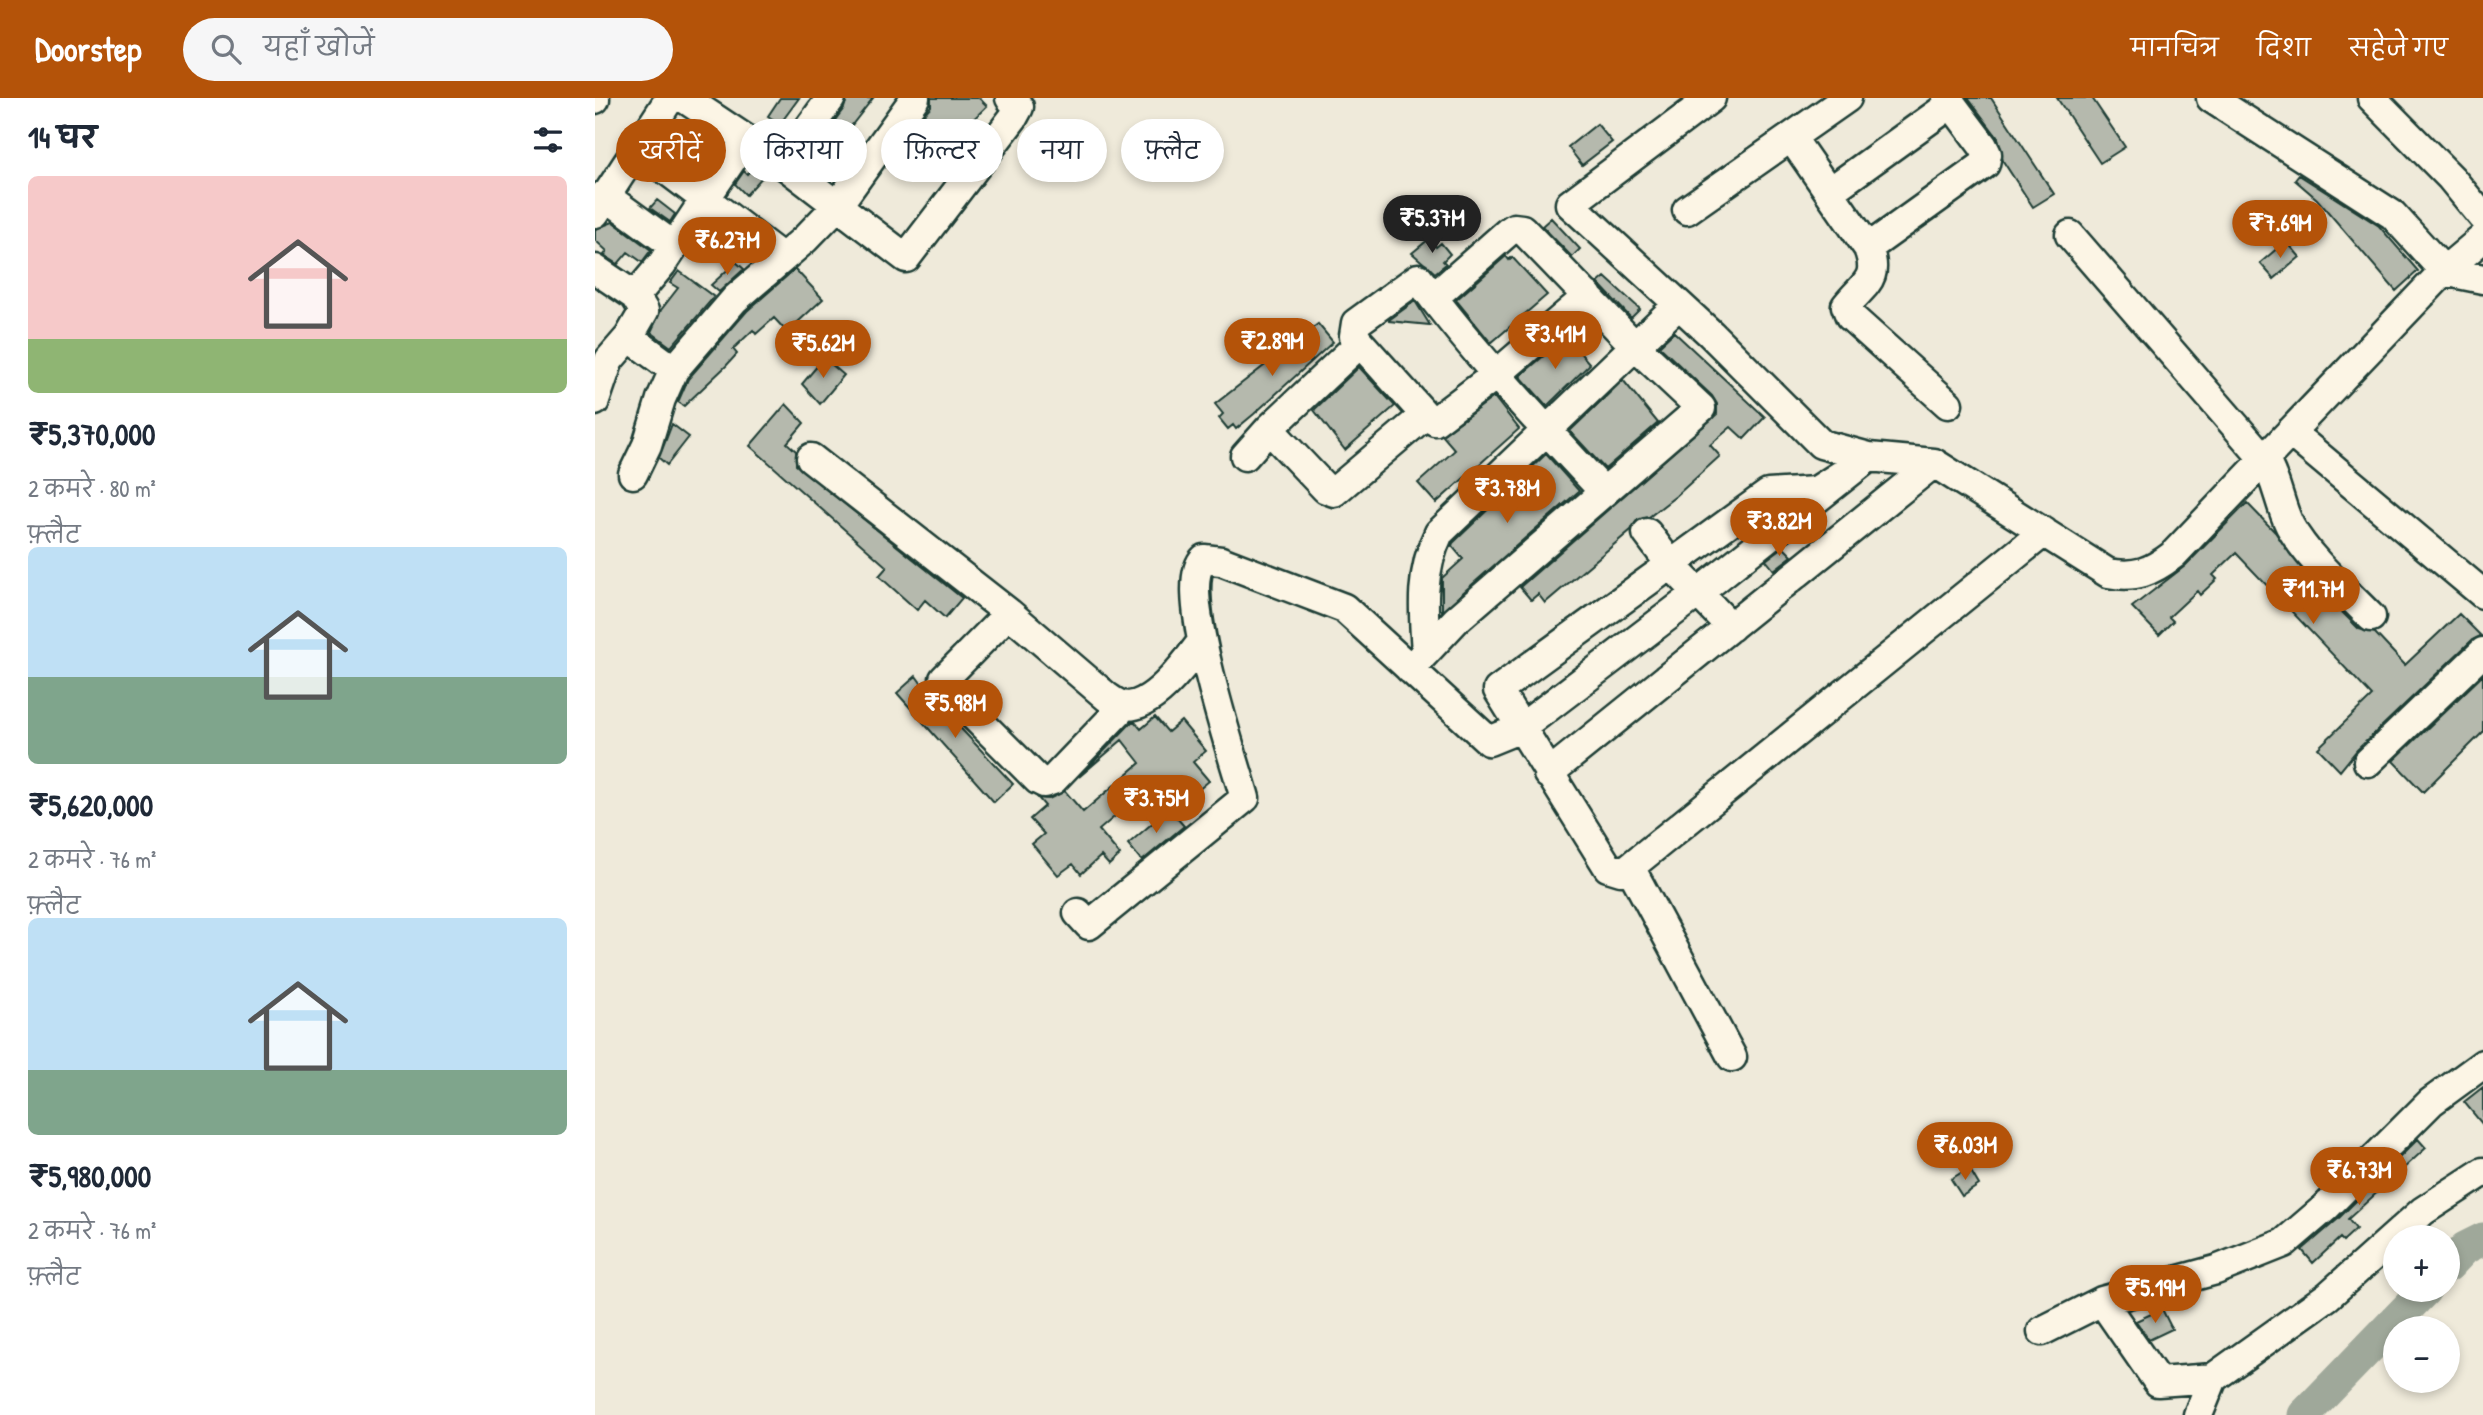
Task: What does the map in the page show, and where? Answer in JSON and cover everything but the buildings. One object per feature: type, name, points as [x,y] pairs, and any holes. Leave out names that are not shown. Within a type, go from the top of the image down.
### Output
[{"type":"street","points":[[656,119],[670,98]]},
{"type":"street","points":[[684,98],[740,136]]},
{"type":"street","points":[[633,474],[647,445],[661,399],[674,370],[735,299],[805,239],[837,206],[915,98]]},
{"type":"street","points":[[806,182],[904,257],[909,257],[1013,118],[1019,107],[1010,98]]},
{"type":"street","points":[[1711,98],[1570,204],[1821,444],[1869,457],[1934,463],[2108,573],[2129,576],[2152,571],[2173,555],[2444,271],[2483,237]]},
{"type":"street","points":[[1687,210],[1847,98]]},
{"type":"street","points":[[2211,98],[2393,215],[2444,271],[2483,279]]},
{"type":"street","points":[[2372,98],[2451,178],[2483,217]]},
{"type":"street","points":[[2399,98],[2483,189]]},
{"type":"street","points":[[1829,192],[1949,101],[1983,146],[1987,154],[1986,164],[1868,248]]},
{"type":"street","points":[[807,119],[816,103]]},
{"type":"street","points":[[1791,137],[1868,248],[1875,267],[1872,276],[1846,306],[1850,316],[1948,404]]},
{"type":"street","points":[[635,296],[674,246],[740,146]]},
{"type":"street","points":[[616,179],[600,204],[674,246]]},
{"type":"street","points":[[682,182],[781,257]]},
{"type":"street","points":[[1418,660],[1456,620],[1701,408],[1635,346],[1522,229],[1514,228],[1433,298]]},
{"type":"street","points":[[2070,235],[2264,460],[2275,479],[2289,524],[2300,542],[2371,617]]},
{"type":"street","points":[[595,401],[602,354],[629,337],[644,311],[635,296],[598,276]]},
{"type":"street","points":[[1588,296],[1497,374],[1434,421],[1425,415],[1354,336],[1356,323],[1416,277],[1497,374],[1545,429],[1604,492]]},
{"type":"street","points":[[1418,660],[1425,572],[1439,533],[1678,305]]},
{"type":"street","points":[[629,337],[674,370]]},
{"type":"street","points":[[1245,456],[1269,429],[1359,344]]},
{"type":"street","points":[[1269,429],[1326,489],[1334,492],[1425,415]]},
{"type":"street","points":[[2290,432],[2483,594]]},
{"type":"street","points":[[1869,457],[1816,491],[1768,494],[1498,690],[1608,867],[1621,872],[1630,867],[2044,533]]},
{"type":"street","points":[[1078,914],[1089,925],[1245,798],[1201,644],[1197,570],[1199,564],[1210,557],[1344,608],[1418,660],[1489,741],[1521,728],[1698,593],[1869,457]]},
{"type":"street","points":[[811,458],[1009,613],[1107,698],[1124,706],[1145,703],[1181,670],[1201,644]]},
{"type":"street","points":[[1548,774],[1934,463]]},
{"type":"street","points":[[1647,533],[1671,565],[1731,627]]},
{"type":"street","points":[[1009,613],[944,679],[944,685],[1038,780],[1044,783],[1053,780],[1124,706]]},
{"type":"street","points":[[2368,762],[2483,652]]},
{"type":"street","points":[[1630,867],[1732,1057]]},
{"type":"street","points":[[2042,1331],[2102,1301],[2216,1270],[2284,1243],[2326,1207],[2431,1102],[2483,1064]]},
{"type":"street","points":[[2102,1301],[2158,1381],[2213,1378],[2328,1296],[2423,1210],[2483,1172]]},
{"type":"street","points":[[2198,1415],[2213,1378]]},
{"type":"waterway","points":[[2460,1253],[2483,1239]]},
{"type":"waterway","points":[[2304,1415],[2413,1302]]}]
